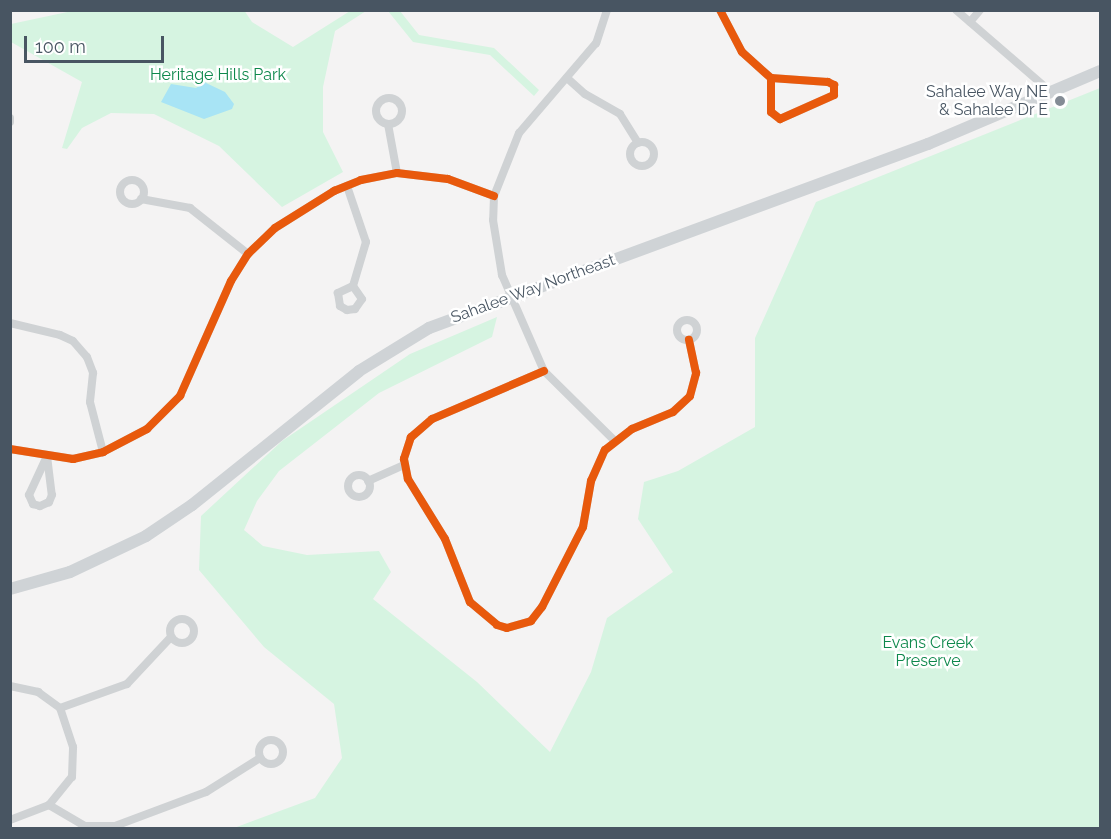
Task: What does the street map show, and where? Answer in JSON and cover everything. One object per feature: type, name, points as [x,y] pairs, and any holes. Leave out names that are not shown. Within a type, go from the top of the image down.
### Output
[{"type":"main road","name":"Sahalee Way Northeast","points":[[10,589],[70,572],[147,536],[192,505],[385,353],[429,328],[513,295],[792,196],[1101,71]]},
{"type":"street","points":[[607,10],[596,43],[519,134],[494,196],[494,244],[502,275],[513,295],[544,371],[614,440]]},
{"type":"street","points":[[720,10],[742,52],[771,78],[828,82],[834,85],[834,94],[780,119],[771,111],[771,78]]},
{"type":"street","points":[[956,10],[1051,92]]},
{"type":"street","points":[[970,22],[980,10]]},
{"type":"street","points":[[567,78],[585,94],[620,114],[638,142]]},
{"type":"street","points":[[388,124],[397,173]]},
{"type":"street","points":[[10,450],[73,459],[103,452],[147,429],[180,396],[231,281],[248,254],[275,228],[347,186],[397,173],[448,179],[494,196]]},
{"type":"street","points":[[347,186],[366,242],[353,286]]},
{"type":"street","points":[[141,199],[190,208],[248,254]]},
{"type":"street","points":[[10,323],[60,335],[73,341],[87,357],[93,373],[90,402],[103,452]]},
{"type":"street","points":[[544,371],[432,419],[411,436],[404,465],[408,479],[446,539],[470,602],[497,625],[517,627],[531,621],[542,607],[583,526],[588,493],[598,461],[614,440],[673,412],[690,396],[696,373],[689,340]]},
{"type":"street","points":[[47,456],[52,495],[49,502],[40,506],[33,504],[28,495],[47,456]]},
{"type":"street","points":[[368,481],[404,465]]},
{"type":"street","points":[[60,708],[127,684],[171,637]]},
{"type":"street","points":[[10,686],[38,692],[60,708],[69,732],[75,765],[68,785],[49,806],[10,820]]},
{"type":"street","points":[[49,806],[85,826],[115,825],[206,792],[260,758]]},
{"type":"green space","name":"Heritage Hills Park","points":[[244,10],[252,22],[293,47],[350,11],[366,11],[335,31],[323,87],[323,132],[343,172],[282,207],[219,146],[154,114],[111,113],[82,128],[67,149],[62,148],[82,82],[11,42],[11,24],[72,11]]},
{"type":"green space","points":[[388,11],[400,11],[419,35],[494,48],[539,90],[534,96],[490,55],[413,42]]},
{"type":"green space","name":"Evans Creek Preserve","points":[[1100,88],[1100,828],[234,828],[315,798],[342,758],[334,704],[264,647],[199,570],[201,516],[282,441],[410,354],[497,317],[492,337],[379,393],[279,471],[257,501],[244,530],[263,546],[307,555],[379,551],[391,572],[373,599],[477,682],[550,752],[591,672],[607,618],[673,572],[638,519],[644,482],[678,471],[755,427],[755,338],[816,202]]},
{"type":"water","points":[[204,82],[225,92],[234,104],[232,109],[204,119],[161,102],[171,84],[196,88]]},
{"type":"cycle path","points":[[720,10],[742,52],[771,78],[828,82],[834,85],[834,95],[780,119],[771,112],[771,78]]},
{"type":"cycle path","points":[[10,449],[73,459],[103,452],[147,429],[180,396],[231,281],[248,254],[275,228],[334,191],[361,180],[397,173],[448,179],[494,196]]},
{"type":"cycle path","points":[[544,371],[432,419],[411,437],[404,459],[408,479],[445,539],[470,602],[497,625],[507,628],[531,621],[542,607],[583,527],[591,481],[605,450],[632,429],[673,412],[690,396],[696,373],[689,340]]},
{"type":"place","name":"Sahalee Way NE & Sahalee Dr E","points":[[1060,101]]}]
